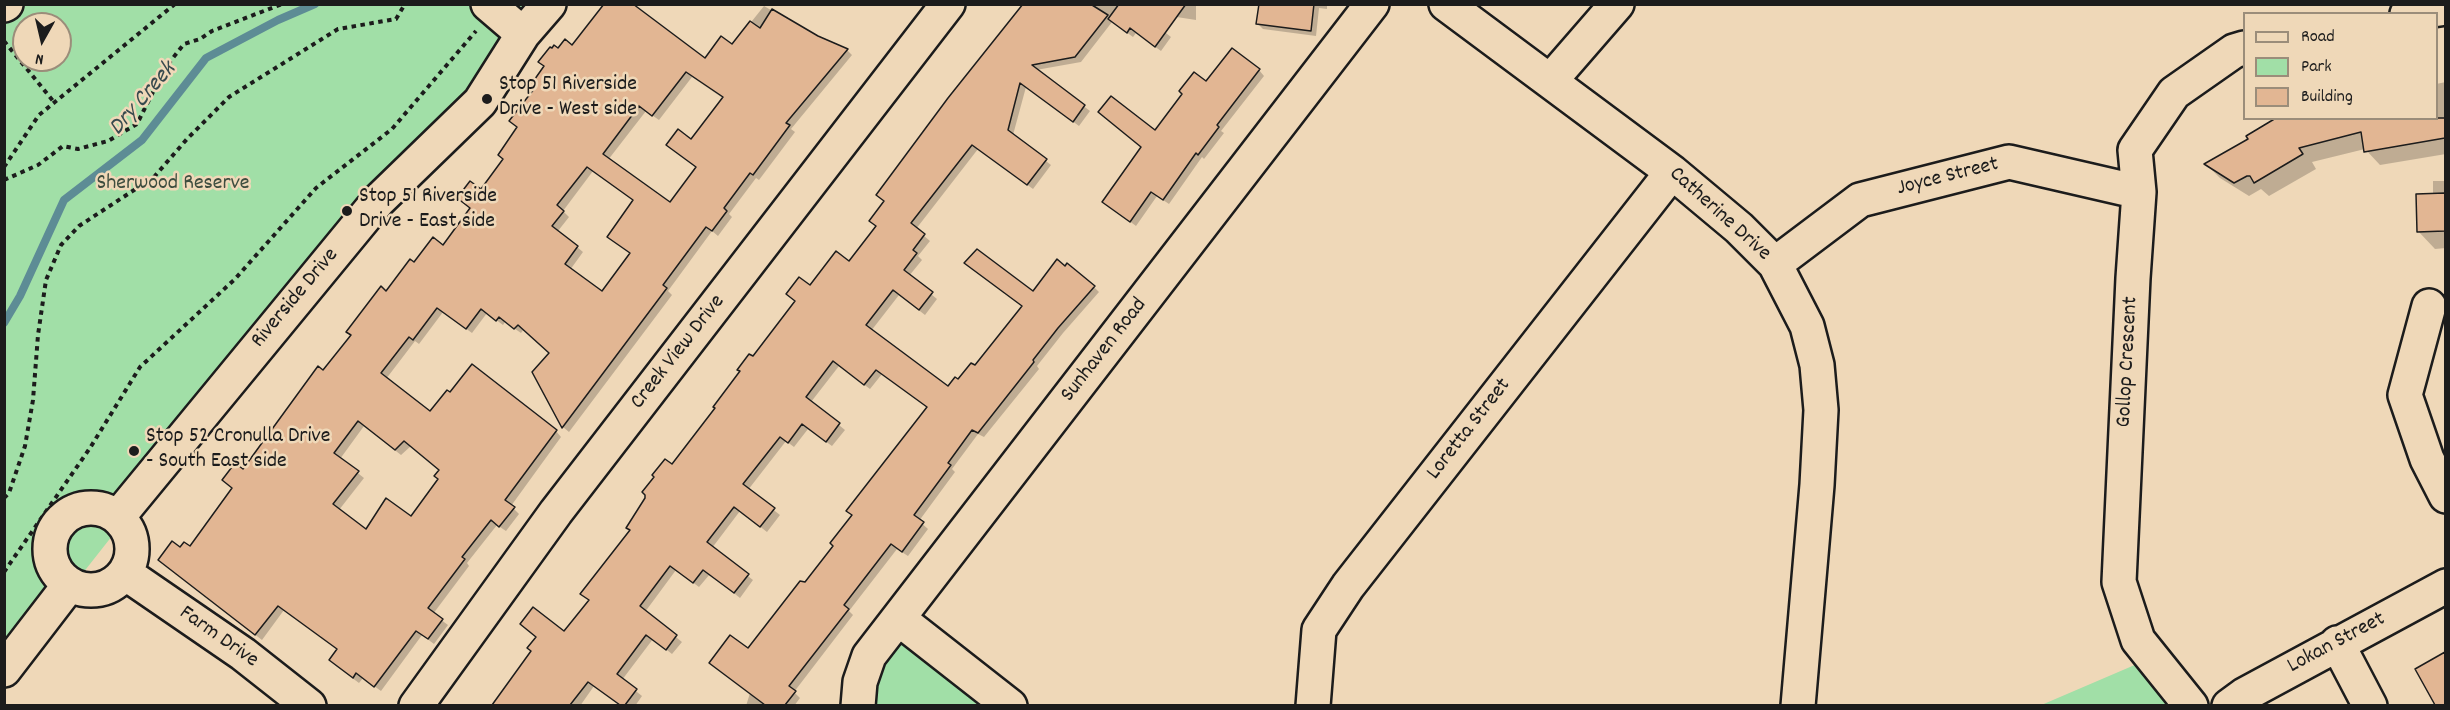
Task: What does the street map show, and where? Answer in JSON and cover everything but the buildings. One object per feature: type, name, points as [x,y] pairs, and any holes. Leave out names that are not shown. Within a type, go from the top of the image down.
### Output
[{"type":"street","name":"Riverside Drive","points":[[118,517],[378,201],[480,102],[523,34],[549,4]]},
{"type":"street","name":"Creek View Drive","points":[[416,705],[556,512],[948,4]]},
{"type":"street","name":"Sunhaven Road","points":[[858,705],[860,682],[869,656],[1372,4]]},
{"type":"street","name":"Catherine Drive","points":[[1446,4],[1672,172],[1739,228],[1775,264],[1807,326],[1817,365],[1821,410],[1817,485],[1798,705]]},
{"type":"street","points":[[1551,80],[1617,4]]},
{"type":"street","points":[[491,7],[523,34]]},
{"type":"street","points":[[2420,12],[2445,8]]},
{"type":"street","name":"Gollop Crescent","points":[[2190,705],[2138,640],[2119,582],[2132,289],[2139,192],[2135,150],[2175,93],[2234,51],[2243,48]]},
{"type":"street","name":"Joyce Street","points":[[1775,264],[1860,200],[2009,162],[2139,192]]},
{"type":"street","name":"Loretta Street","points":[[1313,705],[1319,630],[1325,619],[1355,577],[1672,172]]},
{"type":"street","points":[[2429,306],[2405,395],[2427,459],[2445,496]]},
{"type":"street","points":[[90,507],[105,509],[118,517],[131,537],[133,549],[125,573],[116,582],[106,588],[93,590],[70,584],[58,574],[51,561],[50,546],[53,531],[62,519],[75,510],[90,507]]},
{"type":"street","name":"Farm Drive","points":[[125,573],[243,654],[309,705]]},
{"type":"street","points":[[4,670],[70,584]]},
{"type":"street","name":"Lokan Street","points":[[2229,705],[2337,643],[2445,586]]},
{"type":"street","points":[[899,619],[1010,705]]},
{"type":"street","points":[[2337,643],[2370,705]]},
{"type":"path","points":[[4,167],[39,115],[175,4]]},
{"type":"path","points":[[4,180],[38,165],[63,146],[78,148],[108,141],[137,124],[165,68],[184,44],[282,4]]},
{"type":"path","points":[[4,498],[9,493],[25,446],[33,400],[38,335],[46,280],[61,245],[79,226],[154,177],[187,139],[229,98],[338,29],[396,19],[405,4]]},
{"type":"path","points":[[4,572],[90,448],[140,367],[235,279],[316,188],[392,129],[491,7]]},
{"type":"path","points":[[4,41],[54,102]]},
{"type":"green space","name":"Sherwood Reserve","points":[[5,5],[549,5],[323,268],[5,672]]},
{"type":"green space","points":[[901,638],[993,706],[868,706],[880,661]]},
{"type":"green space","points":[[2151,658],[2191,706],[2039,706]]},
{"type":"waterway","name":"Dry Creek","points":[[4,323],[20,296],[64,200],[142,140],[206,58],[278,20],[315,4]]},
{"type":"place","name":"Stop 51 Riverside Drive - West side","points":[[487,99]]},
{"type":"place","name":"Stop 51 Riverside Drive - East side","points":[[347,211]]},
{"type":"place","name":"Stop 52 Cronulla Drive - South East side","points":[[134,451]]}]
